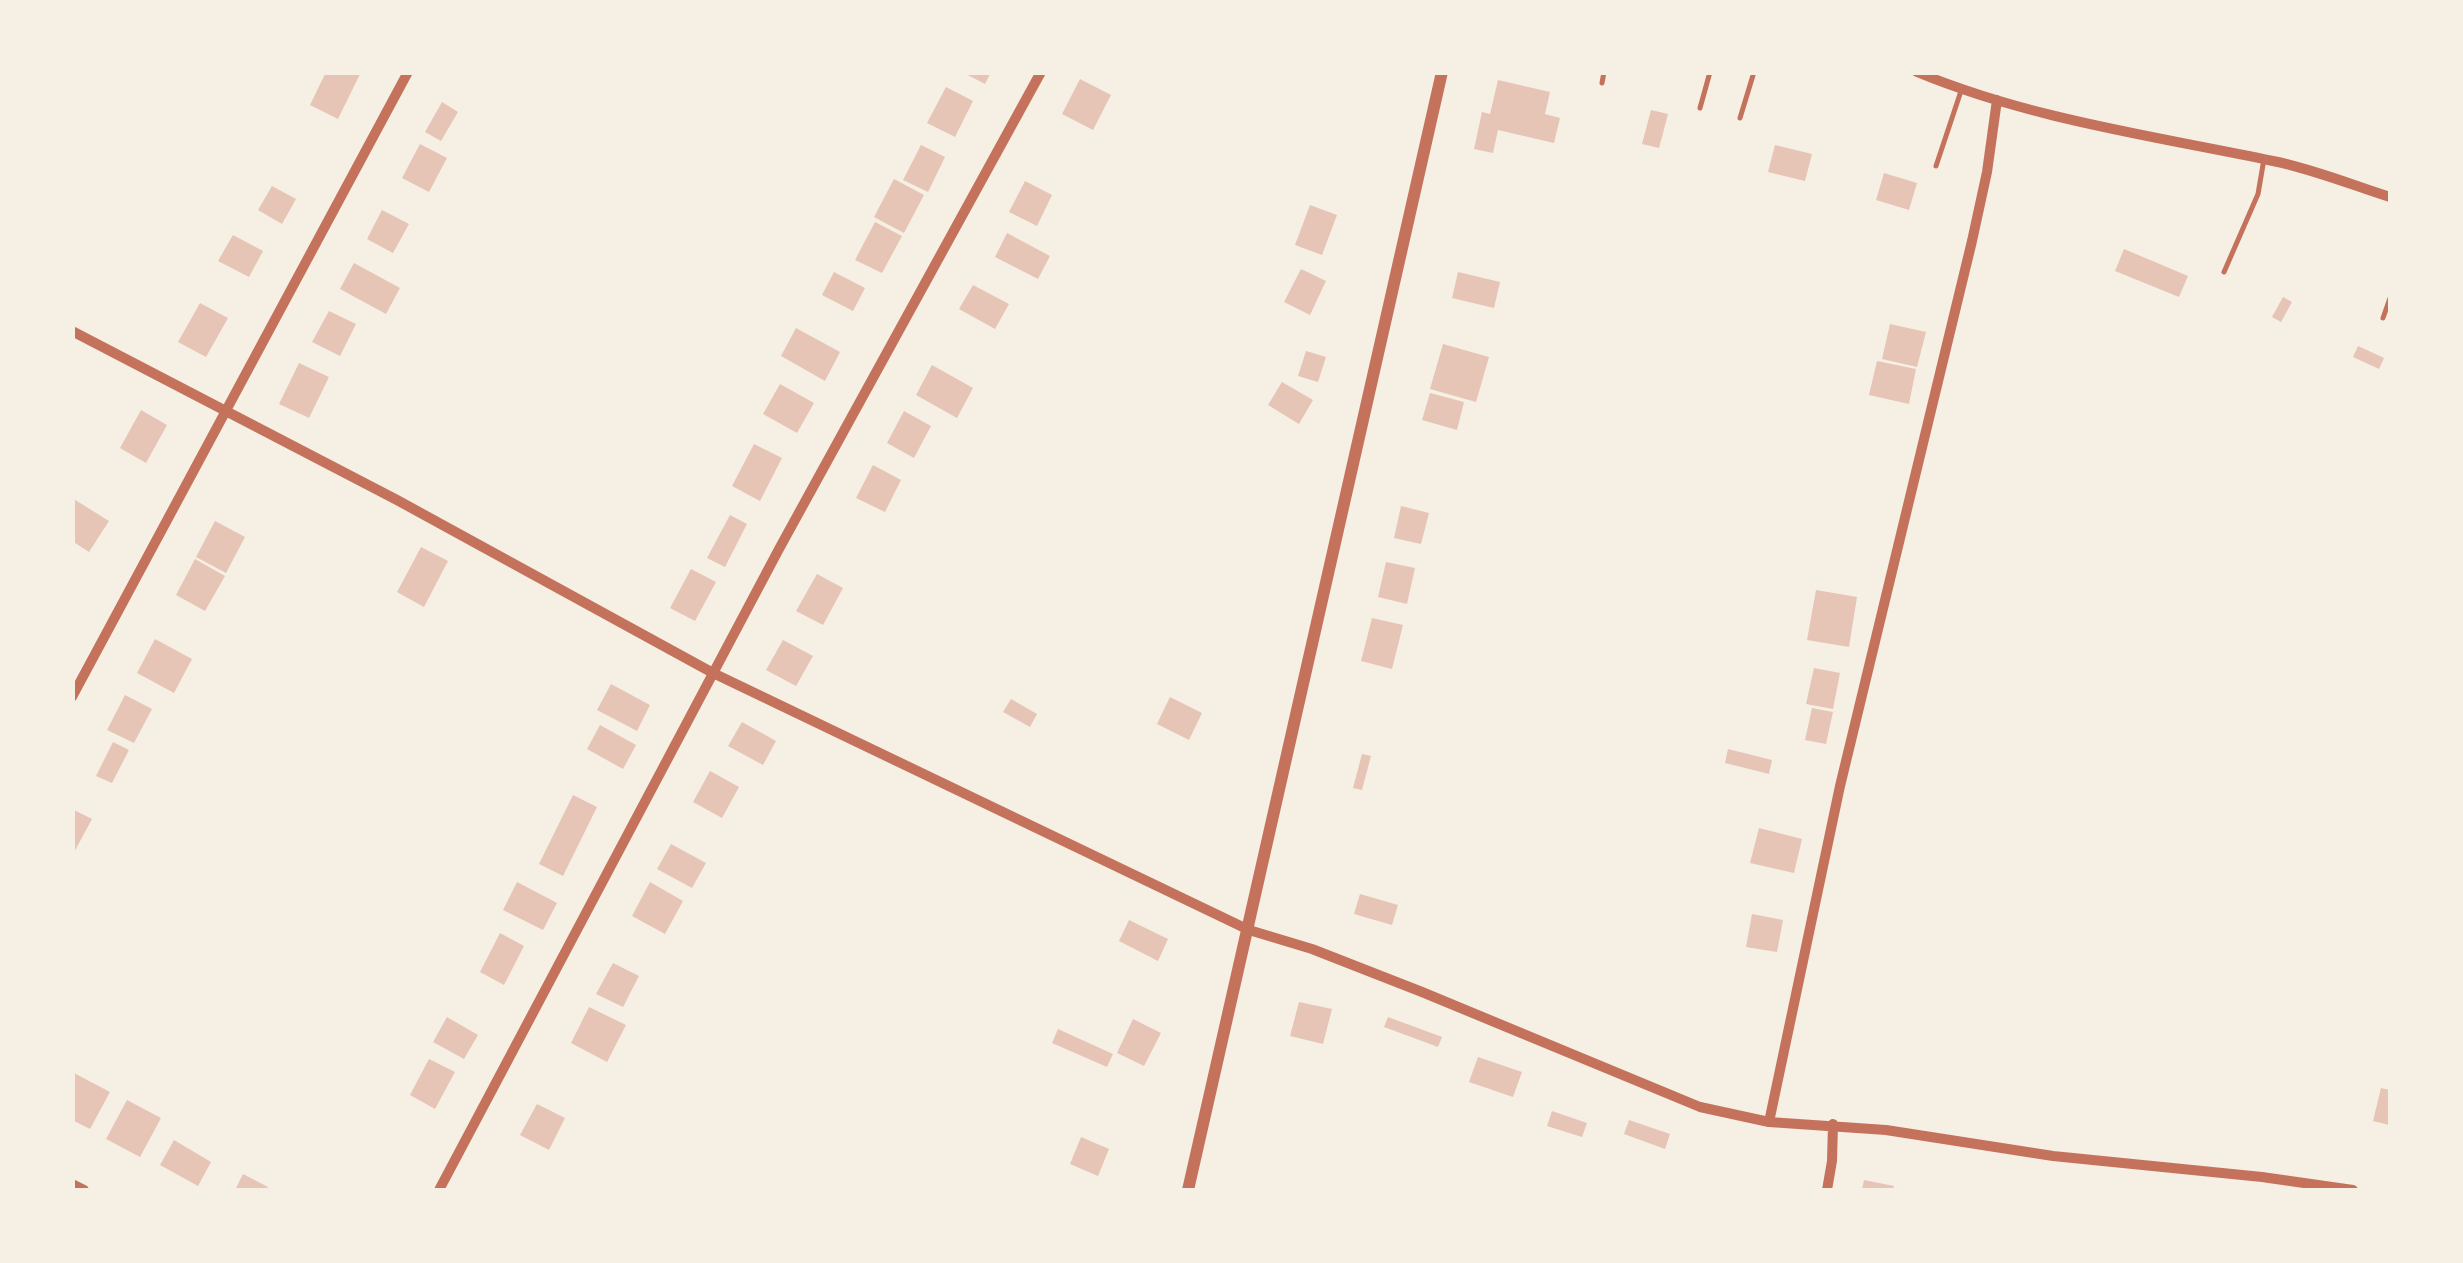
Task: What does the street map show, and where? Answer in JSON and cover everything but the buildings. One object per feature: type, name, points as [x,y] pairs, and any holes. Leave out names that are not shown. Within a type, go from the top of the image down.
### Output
[{"type":"street","points":[[72,697],[408,72]]},
{"type":"street","points":[[439,1190],[713,673],[1041,72]]},
{"type":"street","points":[[1188,1190],[1249,930],[1352,453],[1442,72]]},
{"type":"street","points":[[1917,72],[1997,100],[2153,139],[2264,160],[2390,197]]},
{"type":"street","points":[[1769,1122],[1840,786],[1972,241],[1997,100]]},
{"type":"street","points":[[72,331],[397,500],[713,673],[1249,930],[1404,984],[1700,1108],[1769,1122],[1832,1124],[2054,1156],[2354,1190]]},
{"type":"street","points":[[1827,1190],[1832,1124]]},
{"type":"street","points":[[72,1184],[84,1190]]},
{"type":"lane","points":[[1602,83],[1604,72]]},
{"type":"lane","points":[[1700,108],[1710,72]]},
{"type":"lane","points":[[1740,118],[1754,72]]},
{"type":"lane","points":[[1936,166],[1960,90]]},
{"type":"lane","points":[[2224,272],[2258,194],[2264,160]]},
{"type":"lane","points":[[2383,318],[2390,298]]}]
